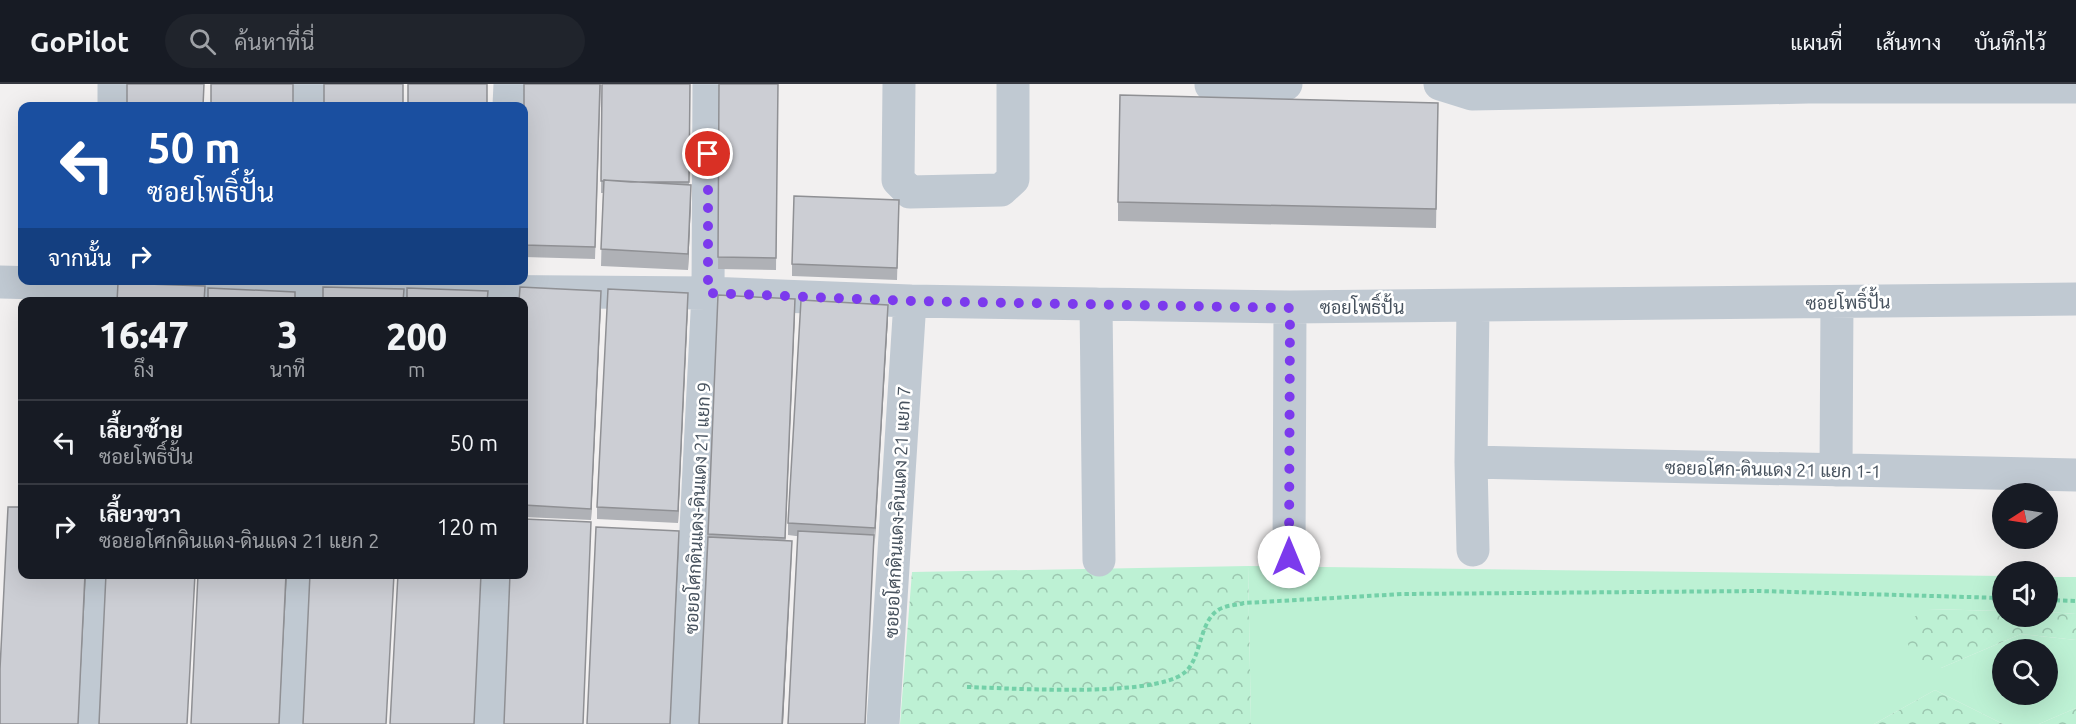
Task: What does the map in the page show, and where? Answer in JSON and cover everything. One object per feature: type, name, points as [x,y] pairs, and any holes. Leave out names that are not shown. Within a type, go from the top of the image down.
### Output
[{"type":"street","points":[[114,84],[114,102]]},
{"type":"street","points":[[309,84],[310,102]]},
{"type":"street","points":[[509,102],[510,84]]},
{"type":"street","name":"ซอยอโศกดินแดง-ดินแดง 21 แยก 9","points":[[686,724],[708,293],[709,84]]},
{"type":"street","points":[[899,84],[898,180],[910,192],[1001,190],[1009,184],[1013,179],[1013,84]]},
{"type":"street","points":[[1211,85],[1286,84]]},
{"type":"street","points":[[1440,84],[1472,94],[1808,87],[2076,87]]},
{"type":"street","name":"ซอยโพธิ์ปั้น","points":[[0,282],[18,283]]},
{"type":"street","name":"ซอยโพธิ์ปั้น","points":[[56,285],[112,288],[708,293],[910,301],[1290,308],[2076,299]]},
{"type":"street","name":"ซอยอโศกดินแดง-ดินแดง 21 แยก 7","points":[[883,724],[910,301]]},
{"type":"street","points":[[1836,470],[1837,302]]},
{"type":"street","points":[[1096,304],[1099,560]]},
{"type":"street","points":[[1473,306],[1471,462],[1473,550]]},
{"type":"street","points":[[1289,557],[1290,308]]},
{"type":"street","name":"ซอยอโศก-ดินแดง 21 แยก 1-1","points":[[1471,462],[2076,475]]},
{"type":"street","points":[[93,724],[100,579]]},
{"type":"street","points":[[294,724],[300,579]]},
{"type":"street","points":[[488,724],[495,579]]},
{"type":"path","points":[[967,687],[1093,690],[1173,680],[1194,663],[1209,621],[1220,609],[1244,603],[1402,594],[1759,591],[1992,598]]},
{"type":"path","points":[[2058,600],[2076,601]]},
{"type":"green space","points":[[1248,566],[1992,576],[1992,611],[1928,609],[1941,668],[1992,646],[1992,705],[2058,705],[2058,639],[2009,639],[2021,634],[2076,640],[2076,708],[2039,724],[2003,724],[1935,690],[1874,724],[1251,724]]},
{"type":"green space","points":[[1248,566],[1251,724],[900,724],[912,572]]},
{"type":"green space","points":[[2058,577],[2076,577],[2076,614],[2058,613]]},
{"type":"green space","points":[[1928,609],[1992,611],[1992,627],[2058,627],[2058,613],[2076,614],[2076,640],[2021,634],[2009,639],[1992,639],[1992,646],[1941,668],[1916,664],[1908,644],[1907,621]]},
{"type":"green space","points":[[1935,690],[2003,724],[1874,724]]},
{"type":"green space","points":[[2076,708],[2076,724],[2039,724]]},
{"type":"building","points":[[127,84],[204,84],[203,102],[127,102]]},
{"type":"building","points":[[211,84],[293,84],[293,102],[211,102]]},
{"type":"building","points":[[324,84],[403,84],[403,102],[324,102]]},
{"type":"building","points":[[408,84],[487,84],[487,102],[408,102]]},
{"type":"building","points":[[524,84],[600,84],[595,247],[528,245],[528,102],[524,102]]},
{"type":"building","points":[[602,84],[690,84],[689,182],[601,181]]},
{"type":"building","points":[[719,84],[778,84],[776,258],[718,257]]},
{"type":"building","points":[[1120,95],[1438,103],[1436,209],[1118,202]]},
{"type":"building","points":[[604,180],[691,185],[688,254],[601,249]]},
{"type":"building","points":[[794,196],[899,200],[897,268],[792,264]]},
{"type":"building","points":[[118,285],[205,286],[204,297],[117,297]]},
{"type":"building","points":[[323,287],[404,289],[403,297],[323,297]]},
{"type":"building","points":[[520,287],[601,291],[591,509],[528,505],[528,297],[519,297]]},
{"type":"building","points":[[208,288],[295,292],[295,297],[208,297]]},
{"type":"building","points":[[407,288],[488,291],[487,297],[407,297]]},
{"type":"building","points":[[608,289],[688,293],[678,511],[597,507]]},
{"type":"building","points":[[718,295],[795,299],[785,538],[708,534]]},
{"type":"building","points":[[801,300],[888,305],[875,528],[788,523]]},
{"type":"building","points":[[8,507],[18,507],[18,579],[85,579],[78,724],[0,724],[0,669]]},
{"type":"building","points":[[528,519],[591,522],[583,724],[504,724],[510,579],[528,579]]},
{"type":"building","points":[[596,527],[679,531],[670,724],[587,724]]},
{"type":"building","points":[[798,531],[874,535],[865,724],[788,724]]},
{"type":"building","points":[[708,537],[792,541],[782,724],[699,724]]},
{"type":"building","points":[[106,579],[195,579],[187,724],[99,724]]},
{"type":"building","points":[[198,579],[286,579],[279,724],[191,724]]},
{"type":"building","points":[[310,579],[394,579],[386,724],[303,724]]},
{"type":"building","points":[[398,579],[481,579],[474,724],[390,724]]},
{"type":"route","points":[[708,154],[708,293],[910,301],[1290,308],[1289,557]]}]
